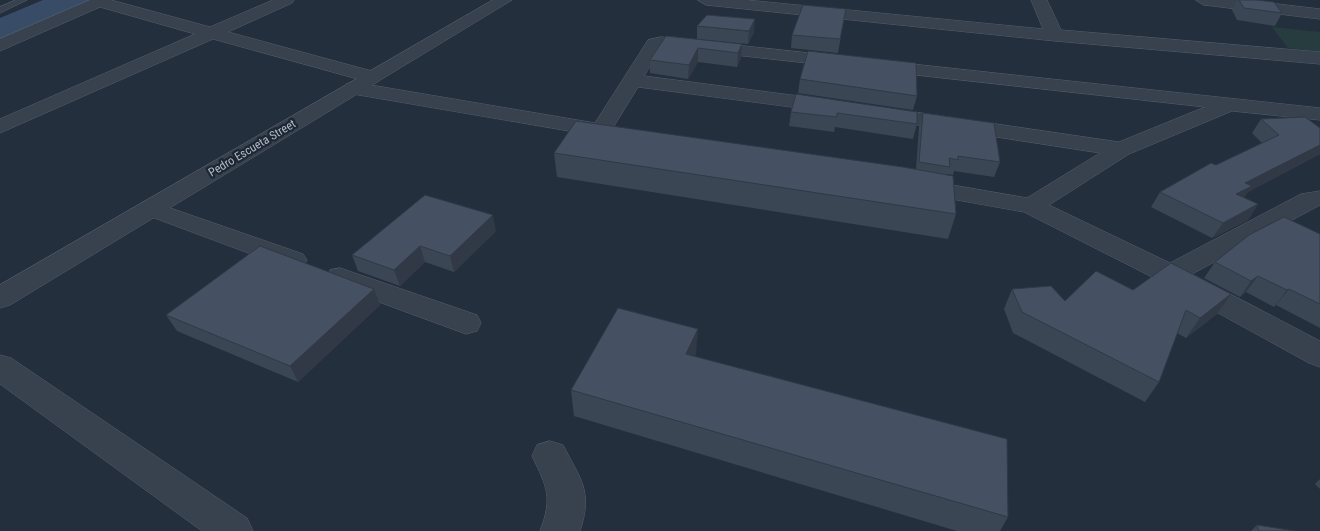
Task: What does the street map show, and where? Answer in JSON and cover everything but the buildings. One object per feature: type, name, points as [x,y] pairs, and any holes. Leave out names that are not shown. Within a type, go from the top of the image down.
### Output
[{"type":"street","points":[[0,128],[286,0]]},
{"type":"street","name":"Pedro Escueta Street","points":[[0,298],[504,0]]},
{"type":"street","points":[[706,0],[745,2],[1056,36],[1204,46],[1320,58]]},
{"type":"street","points":[[1039,0],[1056,36]]},
{"type":"street","points":[[1204,0],[1320,14]]},
{"type":"street","points":[[0,46],[101,1],[212,33],[362,83],[630,135]]},
{"type":"street","points":[[601,130],[654,44],[661,42],[1227,106],[1320,114]]},
{"type":"street","points":[[631,80],[855,109],[1121,149]]},
{"type":"street","points":[[1031,206],[1121,149],[1227,106]]},
{"type":"street","points":[[894,182],[1031,206],[1170,274],[1320,355]]},
{"type":"street","points":[[1170,274],[1310,199],[1320,198]]},
{"type":"street","points":[[150,208],[466,323]]},
{"type":"street","points":[[0,367],[233,531]]},
{"type":"street","points":[[550,456],[568,494],[569,508],[560,531]]},
{"type":"lane","points":[[0,10],[23,0]]},
{"type":"green space","points":[[1272,27],[1320,32],[1320,52],[1288,48]]},
{"type":"water","points":[[43,0],[96,0],[0,44],[0,18]]}]
